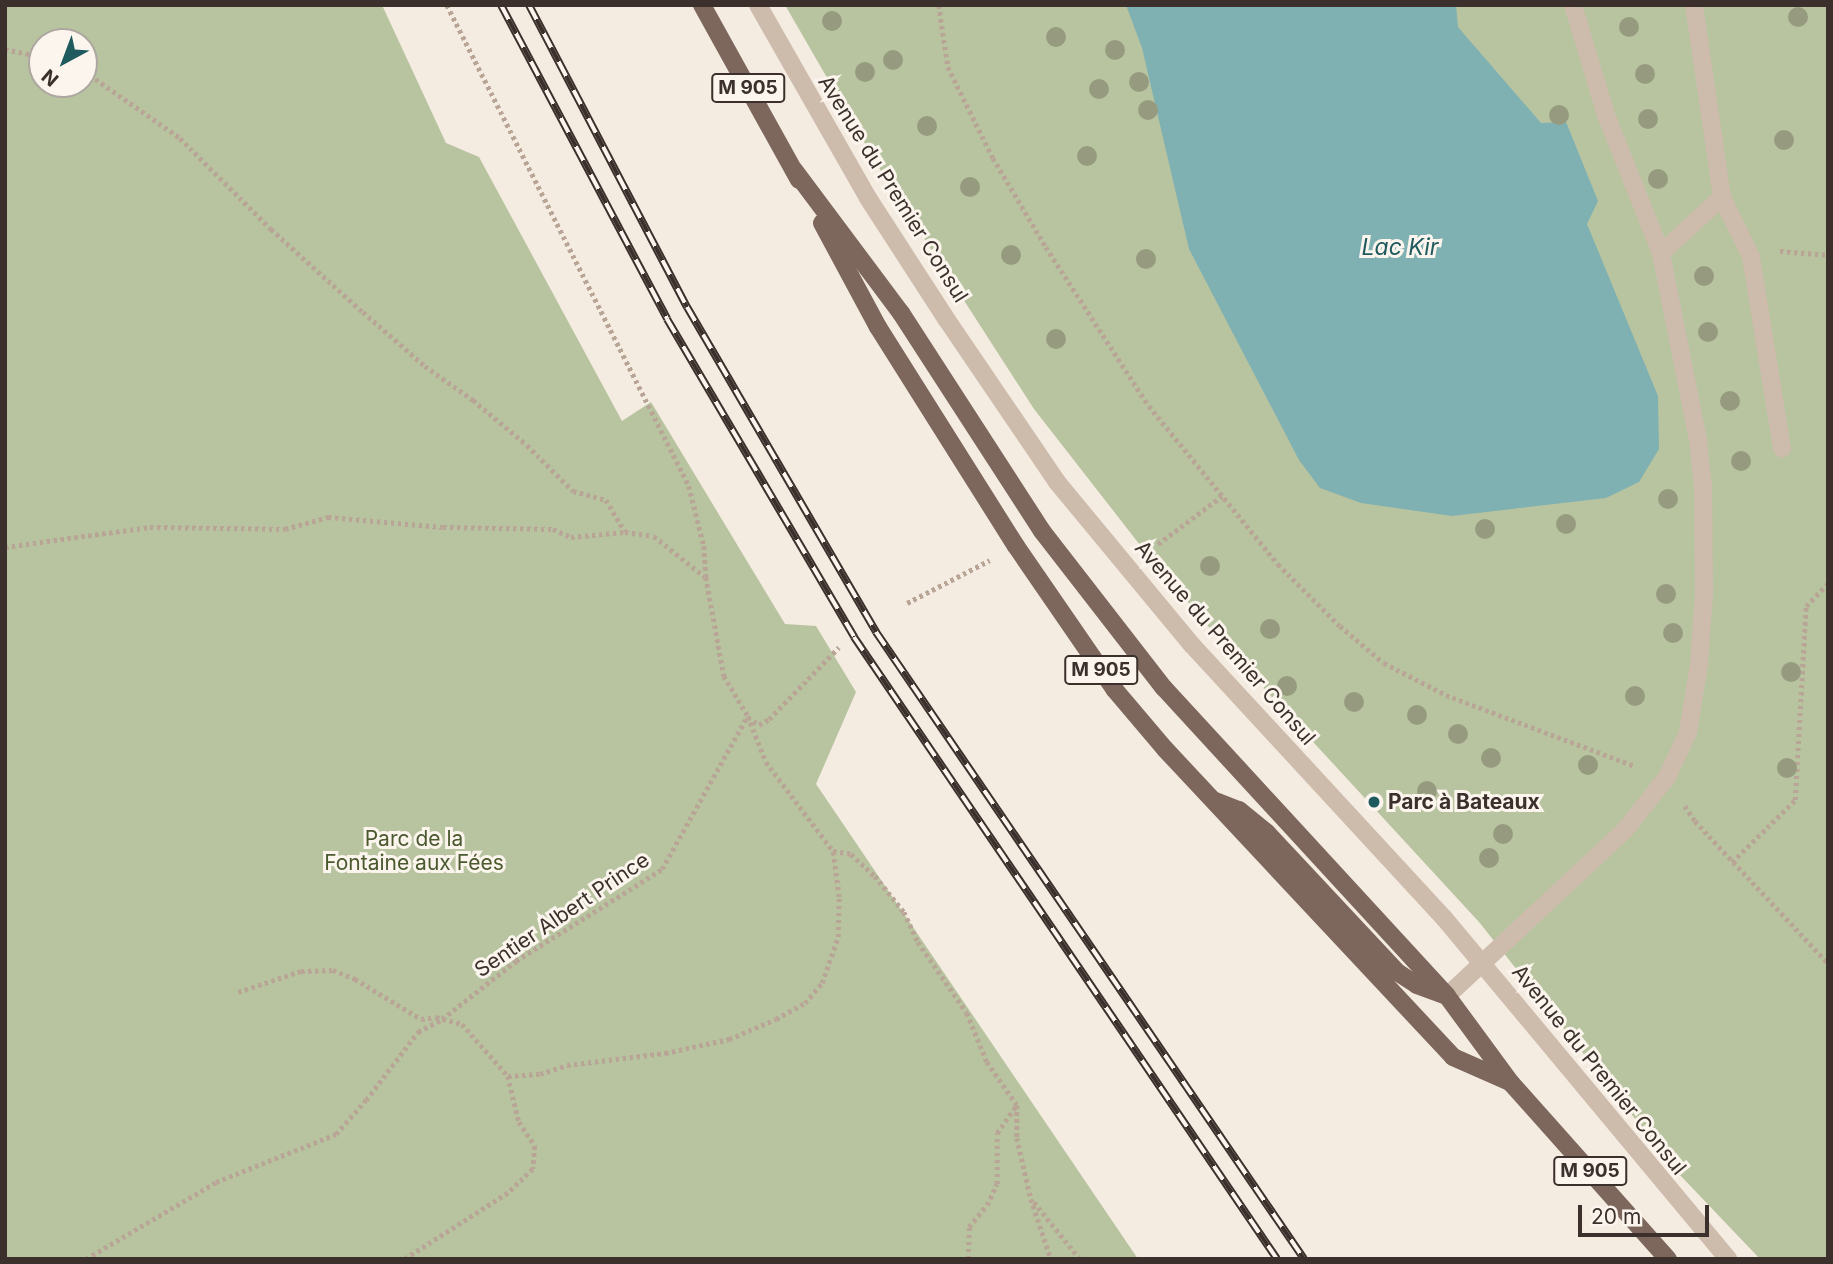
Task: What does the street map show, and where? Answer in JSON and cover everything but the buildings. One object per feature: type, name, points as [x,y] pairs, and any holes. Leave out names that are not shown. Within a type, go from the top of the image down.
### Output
[{"type":"main road","name":"M 905","points":[[702,5],[878,327],[1064,620],[1115,690],[1213,800],[1453,1058],[1511,1083]]},
{"type":"main road","name":"M 905","points":[[794,170],[901,313],[1042,531],[1164,688],[1447,996],[1511,1083],[1668,1259]]},
{"type":"main road","name":"M 905","points":[[1213,800],[1239,810],[1268,833],[1397,972],[1417,985],[1447,996]]},
{"type":"lane","name":"Avenue du Premier Consul","points":[[758,5],[869,198],[947,320],[1057,482],[1192,645],[1444,918],[1728,1259]]},
{"type":"lane","points":[[1447,996],[1625,830],[1667,778],[1688,732],[1699,664],[1704,542],[1698,440],[1661,253],[1606,115],[1573,5]]},
{"type":"lane","points":[[1695,5],[1722,197],[1751,257],[1782,449]]},
{"type":"lane","points":[[1661,253],[1722,197]]},
{"type":"path","points":[[447,5],[689,486],[704,547],[706,577],[724,676],[748,716],[766,762],[833,851],[839,897],[838,937],[822,983],[805,1003],[776,1019],[729,1039],[665,1053],[568,1065],[540,1074],[508,1076]]},
{"type":"path","points":[[939,5],[948,67],[993,158],[1046,247],[1149,407],[1278,564],[1340,626],[1384,663],[1447,695],[1667,778],[1695,821],[1828,963]]},
{"type":"path","points":[[5,50],[28,54]]},
{"type":"path","points":[[98,81],[180,138],[271,229],[363,312],[425,366],[473,400],[527,445],[573,491],[606,500],[625,532]]},
{"type":"path","points":[[1751,257],[1776,251],[1828,255]]},
{"type":"path","points":[[1158,544],[1222,496]]},
{"type":"path","points":[[5,547],[150,527],[285,529],[328,517],[443,527],[553,529],[571,537],[625,532],[654,536],[706,577]]},
{"type":"path","points":[[907,603],[995,557]]},
{"type":"path","points":[[1732,862],[1795,800],[1806,606],[1828,583]]},
{"type":"path","points":[[748,716],[759,725],[769,719],[839,647]]},
{"type":"path","name":"Sentier Albert Prince","points":[[86,1259],[216,1182],[336,1134],[418,1032],[442,1019],[516,961],[662,869],[748,716]]},
{"type":"path","points":[[833,851],[851,854],[875,876],[904,912],[918,942],[967,1013],[987,1062],[1017,1105],[1017,1138],[1031,1199],[1051,1259]]},
{"type":"path","points":[[239,992],[301,971],[332,970],[355,979],[421,1019],[442,1019],[462,1024],[508,1076],[519,1122],[536,1146],[533,1169],[508,1193],[405,1259]]},
{"type":"path","points":[[968,1259],[969,1227],[987,1205],[996,1184],[997,1133],[1017,1105]]},
{"type":"path","points":[[1031,1199],[1080,1259]]},
{"type":"green space","name":"Parc de la Fontaine aux Fées","points":[[5,5],[382,5],[446,143],[479,157],[622,421],[651,402],[785,624],[816,626],[856,692],[816,784],[1138,1259],[5,1259]]},
{"type":"green space","points":[[785,5],[1828,5],[1828,1259],[1760,1259],[1679,1174],[1479,922],[1233,655],[1154,563],[1034,409],[885,178]]},
{"type":"water","name":"Lac Kir","points":[[1126,5],[1456,5],[1458,27],[1541,123],[1566,122],[1598,201],[1587,224],[1658,396],[1659,449],[1639,482],[1606,498],[1452,516],[1361,503],[1320,488],[1299,460],[1189,249],[1142,48]]},
{"type":"railway","points":[[501,5],[667,319],[854,637],[1277,1259]]},
{"type":"railway","points":[[529,5],[687,307],[876,632],[1304,1259]]},
{"type":"place","name":"Parc à Bateaux","points":[[1374,802]]}]
